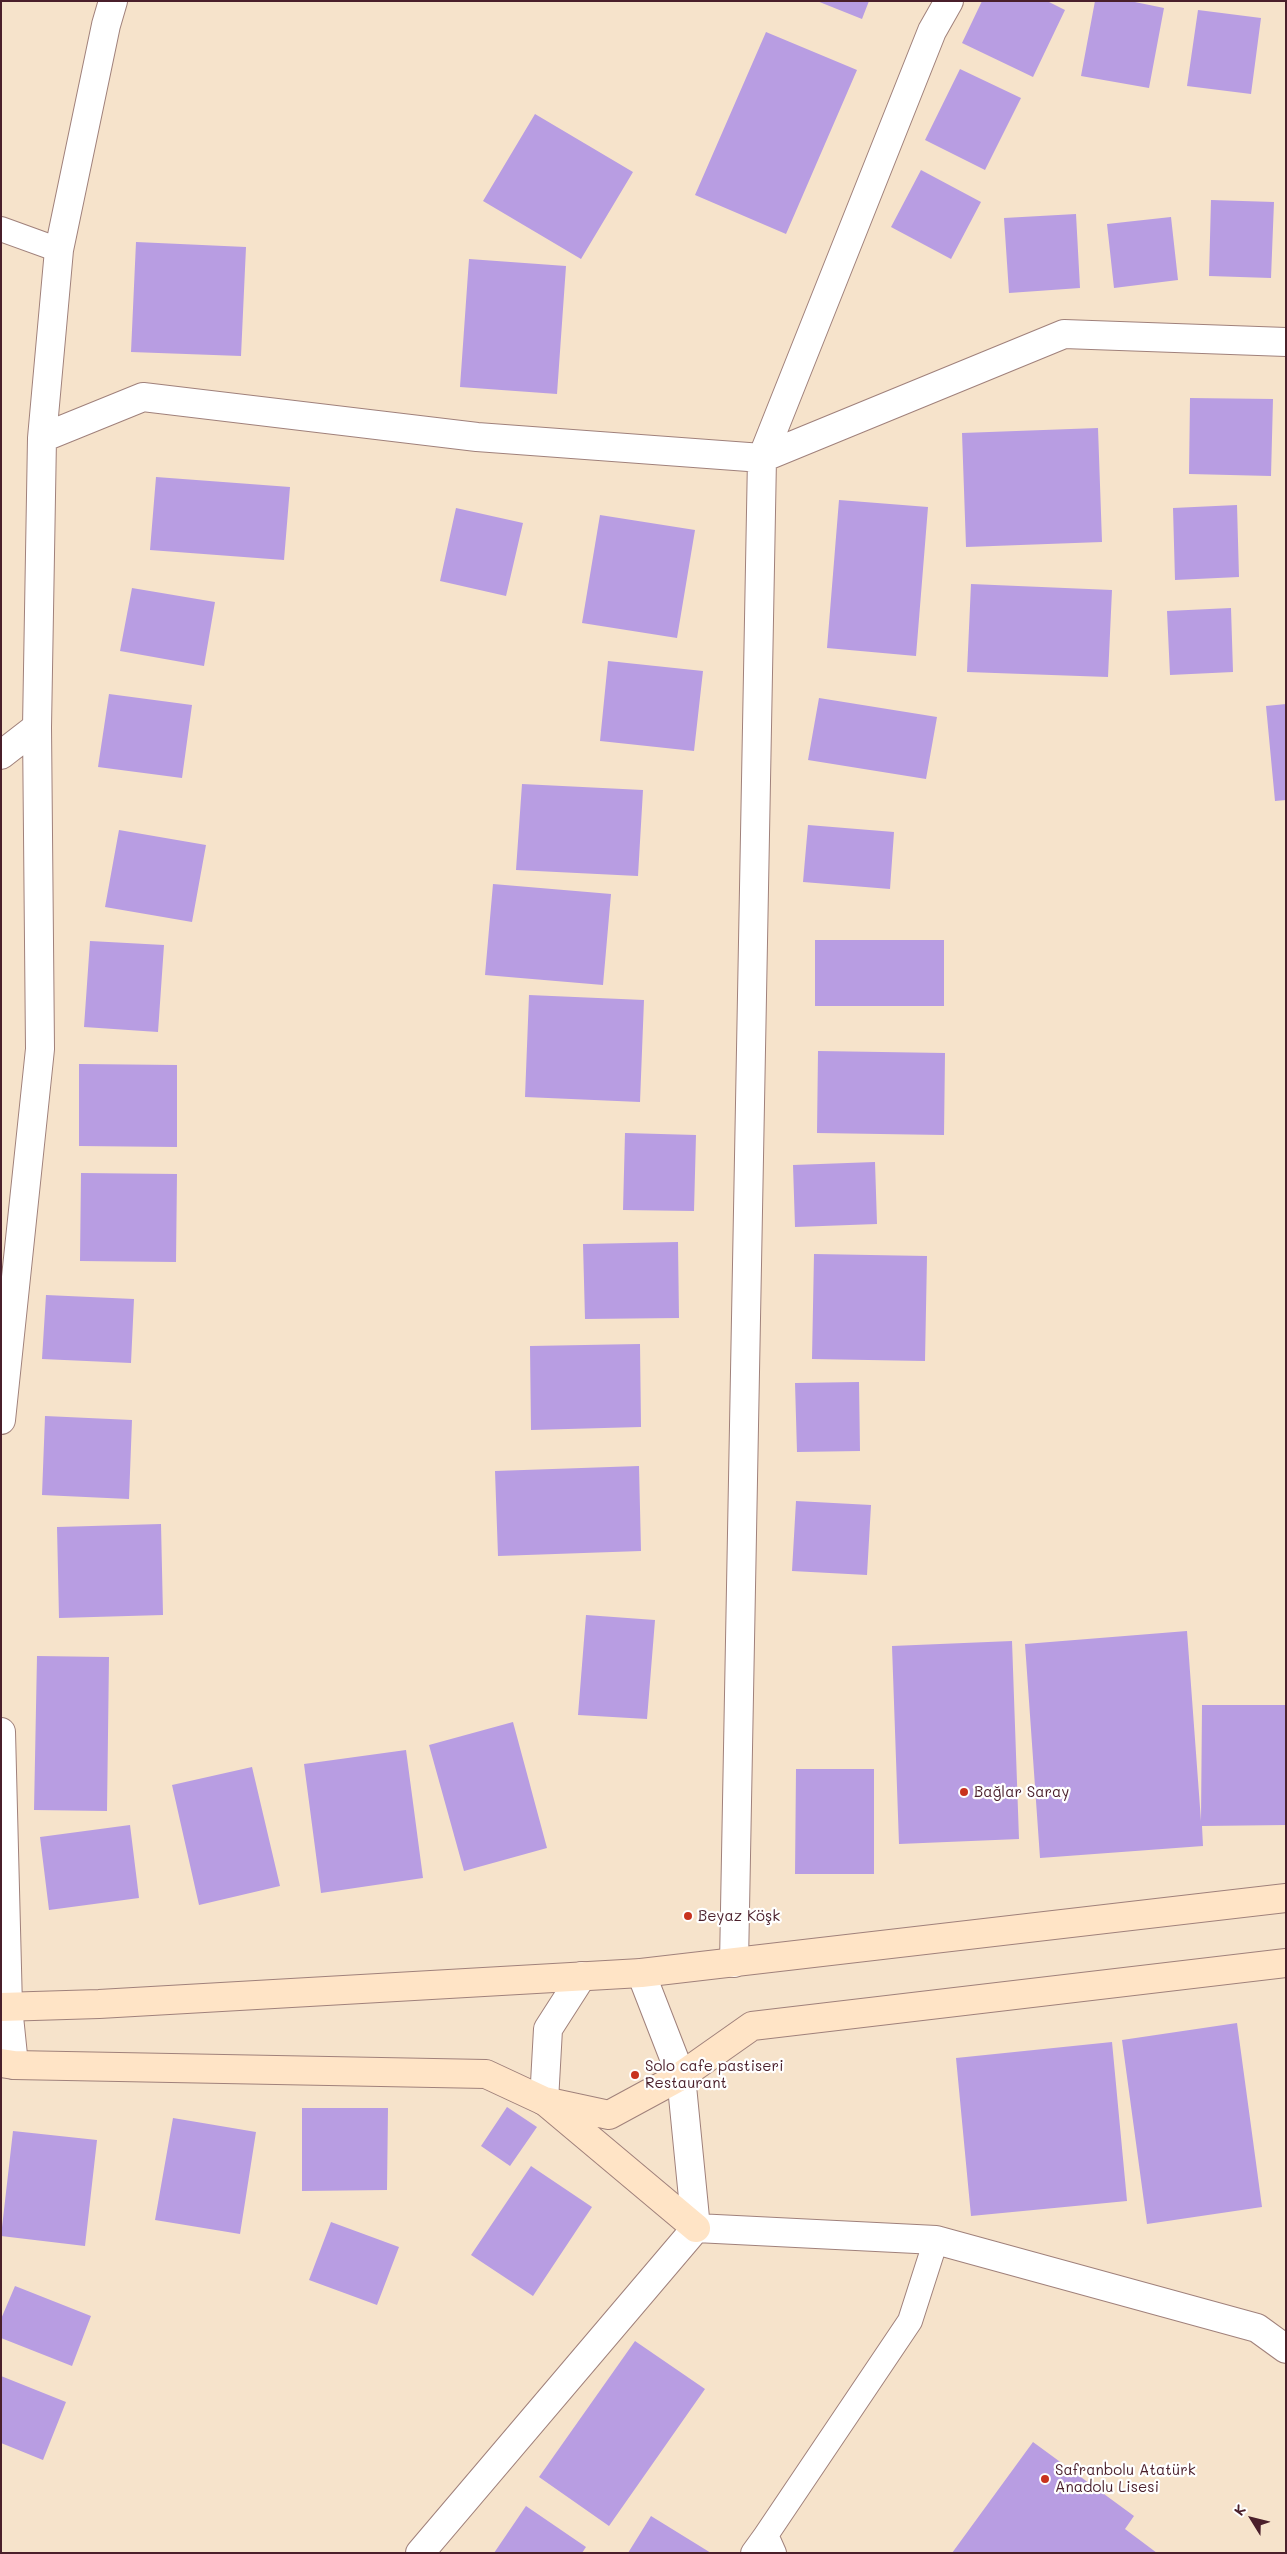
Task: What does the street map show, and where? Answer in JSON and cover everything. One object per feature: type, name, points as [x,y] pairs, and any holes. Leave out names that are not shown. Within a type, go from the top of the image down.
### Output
[{"type":"street","points":[[1,1420],[40,1049],[37,727],[42,438],[59,250],[106,25],[113,1]]},
{"type":"street","points":[[734,1963],[762,458],[932,31],[949,1]]},
{"type":"street","points":[[42,438],[144,397],[477,437],[762,458],[1064,334],[1286,342]]},
{"type":"street","points":[[1,756],[37,727]]},
{"type":"street","points":[[1,1732],[5,2007],[8,2064],[486,2074],[544,2101],[609,2115],[681,2076],[752,2026],[1286,1963]]},
{"type":"street","points":[[5,2007],[99,2004],[641,1973],[1286,1898]]},
{"type":"street","points":[[420,2553],[696,2228],[681,2076],[641,1973]]},
{"type":"street","points":[[544,2101],[548,2029],[582,1976]]},
{"type":"street","points":[[544,2101],[696,2228],[936,2240],[1257,2328],[1286,2350]]},
{"type":"lane","points":[[1,229],[59,250]]},
{"type":"lane","points":[[765,2547],[910,2322],[936,2240]]},
{"type":"building","points":[[817,1],[869,1],[862,19]]},
{"type":"building","points":[[982,1],[1047,1],[1065,10],[1033,77],[962,43]]},
{"type":"building","points":[[1095,1],[1130,1],[1164,8],[1149,88],[1081,76]]},
{"type":"building","points":[[1198,10],[1261,18],[1251,94],[1187,86]]},
{"type":"building","points":[[766,32],[857,70],[786,234],[695,195]]},
{"type":"building","points":[[960,69],[1021,98],[985,170],[925,140]]},
{"type":"building","points":[[535,114],[633,172],[581,259],[483,201]]},
{"type":"building","points":[[921,170],[981,202],[951,259],[891,227]]},
{"type":"building","points":[[1211,200],[1274,202],[1271,278],[1209,276]]},
{"type":"building","points":[[1076,214],[1080,288],[1009,293],[1004,218]]},
{"type":"building","points":[[1171,217],[1178,280],[1114,288],[1107,224]]},
{"type":"building","points":[[136,242],[246,247],[241,356],[131,352]]},
{"type":"building","points":[[469,259],[566,266],[557,394],[460,387]]},
{"type":"building","points":[[1190,398],[1273,399],[1271,476],[1189,474]]},
{"type":"building","points":[[1098,428],[1102,542],[966,547],[962,433]]},
{"type":"building","points":[[156,477],[290,487],[284,560],[150,550]]},
{"type":"building","points":[[839,500],[928,507],[916,656],[827,648]]},
{"type":"building","points":[[1237,505],[1239,577],[1175,580],[1173,508]]},
{"type":"building","points":[[456,508],[523,523],[506,596],[440,581]]},
{"type":"building","points":[[600,515],[695,530],[677,638],[582,623]]},
{"type":"building","points":[[971,584],[1112,590],[1108,677],[967,672]]},
{"type":"building","points":[[132,588],[215,602],[204,666],[120,651]]},
{"type":"building","points":[[1231,608],[1233,672],[1170,675],[1167,611]]},
{"type":"building","points":[[608,661],[703,671],[694,751],[600,741]]},
{"type":"building","points":[[109,694],[192,705],[182,778],[98,767]]},
{"type":"building","points":[[819,698],[937,717],[926,779],[808,760]]},
{"type":"building","points":[[1286,704],[1286,800],[1275,801],[1266,706]]},
{"type":"building","points":[[522,784],[643,790],[638,876],[516,870]]},
{"type":"building","points":[[808,825],[894,832],[890,889],[803,882]]},
{"type":"building","points":[[119,830],[206,845],[192,922],[105,907]]},
{"type":"building","points":[[493,884],[611,894],[603,985],[485,975]]},
{"type":"building","points":[[815,940],[944,940],[944,1006],[815,1006]]},
{"type":"building","points":[[90,941],[164,945],[158,1032],[84,1027]]},
{"type":"building","points":[[529,995],[644,1000],[640,1102],[525,1097]]},
{"type":"building","points":[[818,1051],[945,1053],[944,1135],[817,1133]]},
{"type":"building","points":[[79,1064],[177,1065],[177,1147],[79,1146]]},
{"type":"building","points":[[625,1133],[696,1135],[694,1211],[623,1210]]},
{"type":"building","points":[[875,1162],[877,1224],[795,1227],[793,1165]]},
{"type":"building","points":[[81,1173],[177,1174],[176,1262],[80,1261]]},
{"type":"building","points":[[678,1242],[679,1318],[585,1319],[583,1244]]},
{"type":"building","points":[[814,1254],[927,1256],[925,1361],[812,1359]]},
{"type":"building","points":[[46,1295],[134,1299],[131,1363],[42,1359]]},
{"type":"building","points":[[640,1344],[641,1427],[531,1430],[530,1346]]},
{"type":"building","points":[[859,1382],[860,1451],[797,1452],[795,1383]]},
{"type":"building","points":[[45,1416],[132,1420],[129,1499],[42,1495]]},
{"type":"building","points":[[639,1466],[641,1551],[498,1556],[495,1471]]},
{"type":"building","points":[[796,1501],[871,1505],[867,1575],[792,1571]]},
{"type":"building","points":[[161,1524],[163,1615],[59,1618],[57,1527]]},
{"type":"building","points":[[586,1615],[655,1620],[647,1719],[578,1715]]},
{"type":"building","points":[[1187,1631],[1201,1821],[1202,1705],[1286,1705],[1286,1825],[1202,1826],[1203,1846],[1040,1858],[1025,1644]]},
{"type":"building","points":[[1012,1641],[1019,1839],[899,1844],[892,1646]]},
{"type":"building","points":[[37,1656],[109,1657],[107,1811],[34,1810]]},
{"type":"building","points":[[513,1722],[547,1848],[464,1871],[429,1745]]},
{"type":"building","points":[[406,1750],[423,1878],[321,1893],[304,1764]]},
{"type":"building","points":[[252,1767],[280,1886],[199,1905],[172,1785]]},
{"type":"building","points":[[796,1769],[874,1769],[874,1874],[795,1874]]},
{"type":"building","points":[[130,1825],[139,1898],[49,1910],[40,1837]]},
{"type":"building","points":[[1237,2023],[1262,2207],[1147,2224],[1122,2040]]},
{"type":"building","points":[[1112,2042],[1127,2201],[971,2216],[956,2058]]},
{"type":"building","points":[[507,2107],[537,2127],[510,2166],[481,2146]]},
{"type":"building","points":[[302,2108],[388,2108],[387,2190],[302,2191]]},
{"type":"building","points":[[173,2118],[256,2132],[240,2234],[155,2220]]},
{"type":"building","points":[[13,2131],[97,2140],[85,2246],[1,2236]]},
{"type":"building","points":[[531,2166],[592,2207],[533,2296],[471,2255]]},
{"type":"building","points":[[331,2222],[399,2247],[377,2305],[309,2280]]},
{"type":"building","points":[[15,2286],[91,2316],[72,2366],[1,2338],[1,2319]]},
{"type":"building","points":[[635,2341],[705,2389],[609,2526],[539,2477]]},
{"type":"building","points":[[1,2376],[66,2402],[43,2460],[1,2443]]},
{"type":"building","name":"Safranbolu Atatürk Anadolu Lisesi","points":[[1033,2442],[1134,2516],[1125,2529],[1157,2553],[952,2553]]},
{"type":"building","points":[[526,2506],[586,2547],[582,2553],[494,2553]]},
{"type":"building","points":[[651,2516],[711,2553],[628,2553]]},
{"type":"place","name":"Bağlar Saray","points":[[964,1792]]},
{"type":"place","name":"Beyaz Köşk","points":[[688,1916]]},
{"type":"place","name":"Solo cafe pastiseri Restaurant","points":[[635,2075]]},
{"type":"place","name":"Safranbolu Atatürk Anadolu Lisesi","points":[[1045,2479]]}]
